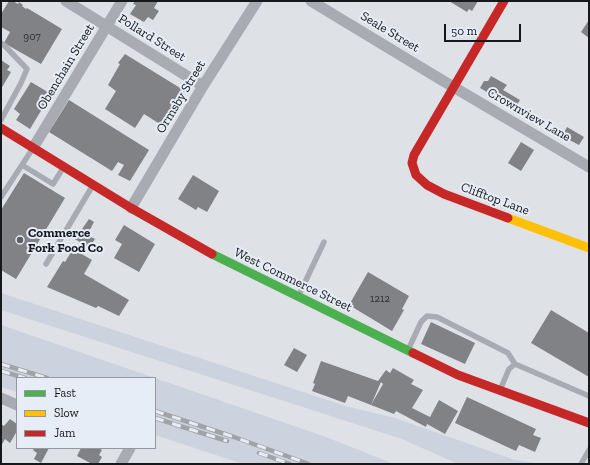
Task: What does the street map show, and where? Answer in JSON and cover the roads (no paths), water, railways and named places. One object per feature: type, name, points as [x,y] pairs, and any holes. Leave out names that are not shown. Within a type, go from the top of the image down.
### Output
[{"type":"street","name":"Pollard Street","points":[[66,1],[203,86]]},
{"type":"street","name":"Obenchain Street","points":[[33,148],[122,1]]},
{"type":"street","name":"Ormsby Street","points":[[131,208],[203,86],[257,1]]},
{"type":"street","name":"Seale Street","points":[[312,1],[454,87]]},
{"type":"street","points":[[454,87],[504,1]]},
{"type":"street","name":"Clifftop Lane","points":[[454,87],[414,155],[412,163],[416,175],[427,185],[444,194],[589,248]]},
{"type":"street","name":"Crownview Lane","points":[[454,87],[589,167]]},
{"type":"street","name":"West Commerce Street","points":[[1,128],[131,208],[217,257],[458,375],[589,423]]},
{"type":"street","points":[[1,398],[16,405]]},
{"type":"street","points":[[121,464],[129,449]]},
{"type":"lane","points":[[1,43],[27,69],[21,84],[1,120]]},
{"type":"lane","points":[[1,197],[33,148]]},
{"type":"lane","points":[[22,165],[53,184],[64,167]]},
{"type":"lane","points":[[46,264],[93,184]]},
{"type":"lane","points":[[298,297],[324,242]]},
{"type":"lane","points":[[407,351],[421,322],[427,316],[436,317],[508,353],[515,364],[589,396]]},
{"type":"lane","points":[[500,391],[509,369],[515,364]]},
{"type":"lane","points":[[581,464],[589,450]]},
{"type":"railway","points":[[1,364],[44,377]]},
{"type":"railway","points":[[1,371],[22,377]]},
{"type":"railway","points":[[156,411],[309,464]]},
{"type":"railway","points":[[156,418],[227,441]]},
{"type":"railway","points":[[259,453],[290,464]]},
{"type":"place","name":"Commerce Fork Food Co","points":[[20,240]]}]
